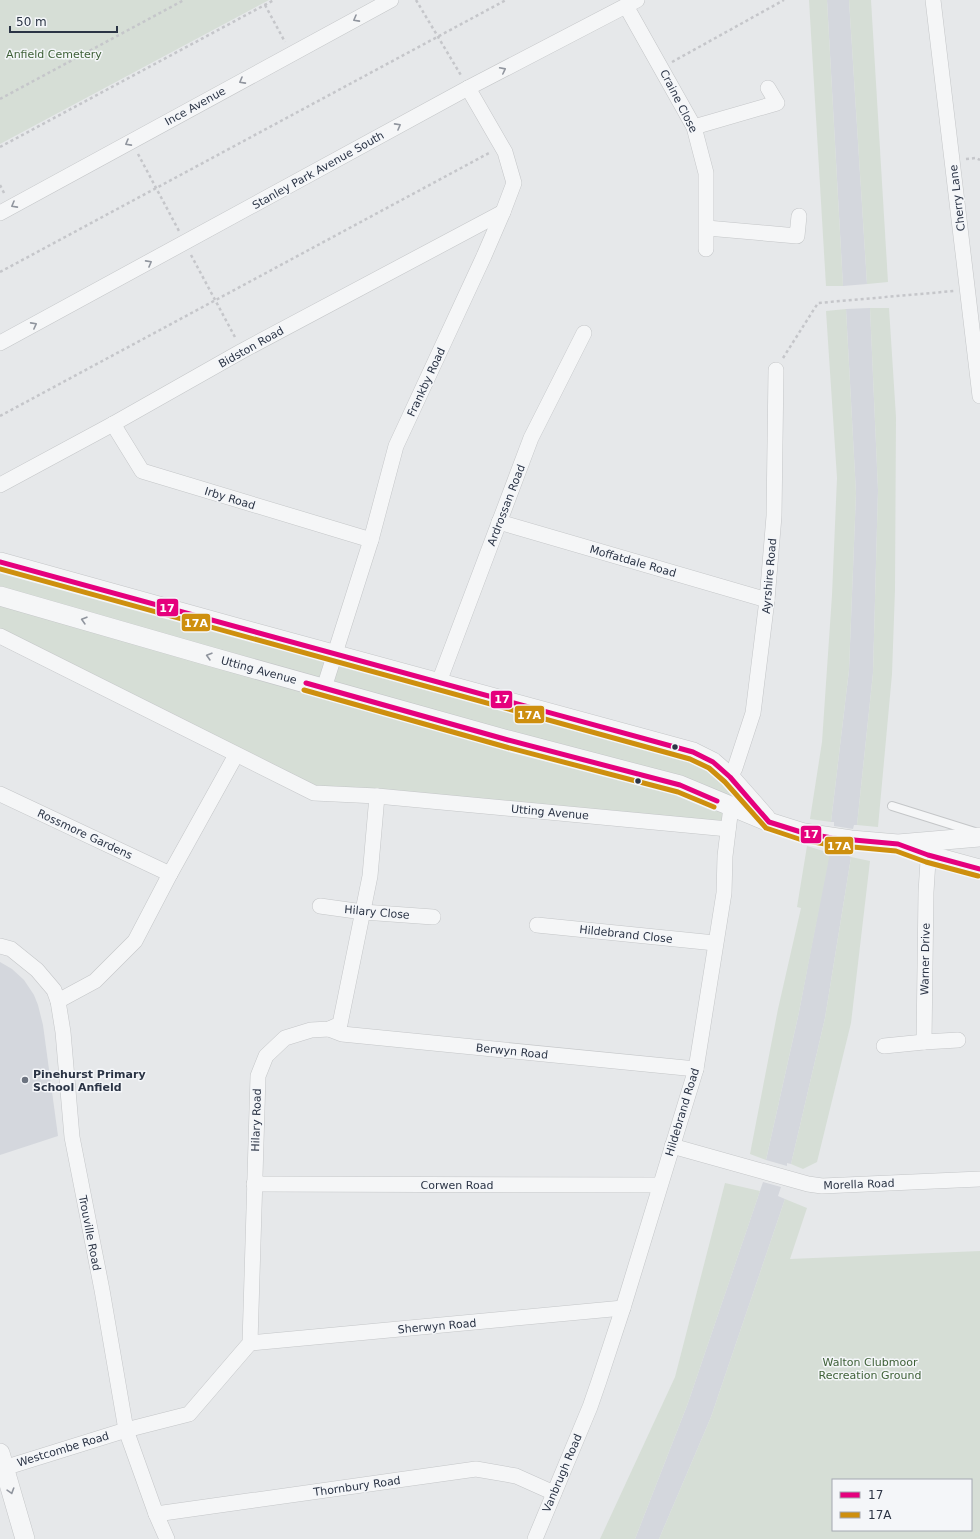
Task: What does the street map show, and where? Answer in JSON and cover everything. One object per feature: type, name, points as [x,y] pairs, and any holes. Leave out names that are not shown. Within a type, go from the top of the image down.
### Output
[{"type":"street","name":"Ince Avenue","points":[[0,213],[391,0]]},
{"type":"street","name":"Cherry Lane","points":[[933,0],[980,396]]},
{"type":"street","name":"Craine Close","points":[[632,3],[661,68],[694,127],[706,173],[706,249]]},
{"type":"street","name":"Stanley Park Avenue South","points":[[0,343],[468,88],[632,3]]},
{"type":"street","name":"Frankby Road","points":[[324,688],[371,540],[396,446],[503,212],[514,183],[505,152],[468,88]]},
{"type":"street","points":[[694,127],[777,103],[768,88]]},
{"type":"street","name":"Bidston Road","points":[[0,485],[113,424],[242,351],[503,212]]},
{"type":"street","points":[[707,228],[797,236],[799,216]]},
{"type":"street","name":"Ardrossan Road","points":[[439,682],[531,438],[584,333]]},
{"type":"street","name":"Ayrshire Road","points":[[734,792],[735,768],[753,713],[767,600],[774,516],[776,370]]},
{"type":"street","name":"Irby Road","points":[[113,424],[142,471],[371,540]]},
{"type":"street","name":"Moffatdale Road","points":[[499,522],[767,600]]},
{"type":"street","name":"Utting Avenue","points":[[0,562],[693,752],[714,762],[734,792],[769,822],[804,833],[851,840],[929,848],[980,869]]},
{"type":"street","name":"Utting Avenue","points":[[0,596],[508,740],[680,785],[734,792]]},
{"type":"street","name":"Utting Avenue","points":[[0,636],[314,793],[377,796],[728,829]]},
{"type":"street","points":[[58,1001],[95,980],[135,941],[170,874],[236,755]]},
{"type":"street","name":"Hildebrand Road","points":[[590,1407],[623,1308],[696,1069],[724,893],[728,829],[734,792]]},
{"type":"street","name":"Rossmore Gardens","points":[[0,794],[170,874]]},
{"type":"street","points":[[329,1029],[340,1024],[370,876],[377,796]]},
{"type":"street","name":"Utting Avenue","points":[[929,848],[980,837]]},
{"type":"street","name":"Warner Drive","points":[[924,1042],[926,892],[929,848]]},
{"type":"street","name":"Hilary Close","points":[[320,906],[363,912],[433,917]]},
{"type":"street","name":"Hildebrand Close","points":[[537,925],[715,943]]},
{"type":"street","name":"Trouville Road","points":[[0,946],[11,949],[37,970],[54,990],[58,1001],[63,1032],[72,1137],[102,1290],[126,1430],[156,1514],[167,1539]]},
{"type":"street","name":"Berwyn Road","points":[[329,1029],[342,1034],[696,1069]]},
{"type":"street","name":"Hilary Road","points":[[250,1343],[258,1076],[266,1056],[285,1038],[311,1030],[329,1029]]},
{"type":"street","points":[[884,1046],[958,1040]]},
{"type":"street","name":"Morella Road","points":[[672,1146],[808,1184],[822,1186],[980,1179]]},
{"type":"street","name":"Corwen Road","points":[[254,1184],[660,1185]]},
{"type":"street","name":"Sherwyn Road","points":[[250,1343],[623,1308]]},
{"type":"street","points":[[126,1430],[188,1414],[250,1343]]},
{"type":"street","name":"Vanbrugh Road","points":[[535,1539],[590,1407]]},
{"type":"street","name":"Westcombe Road","points":[[1,1463],[126,1430]]},
{"type":"street","points":[[1,1463],[25,1539]]},
{"type":"street","name":"Thornbury Road","points":[[156,1514],[476,1469],[516,1476],[554,1493]]},
{"type":"lane","points":[[892,806],[980,833]]},
{"type":"path","points":[[0,99],[184,0]]},
{"type":"path","points":[[0,147],[274,0]]},
{"type":"path","points":[[416,0],[468,88]]},
{"type":"path","points":[[0,272],[506,0]]},
{"type":"path","points":[[661,68],[784,0]]},
{"type":"path","points":[[265,5],[292,54]]},
{"type":"path","points":[[0,416],[502,146]]},
{"type":"path","points":[[776,370],[818,303],[968,290]]},
{"type":"shaded area","points":[[827,0],[849,0],[867,284],[843,286]]},
{"type":"shaded area","points":[[870,308],[878,490],[873,673],[857,825],[854,825],[853,829],[834,826],[834,822],[831,822],[849,670],[856,493],[846,309]]},
{"type":"shaded area","points":[[830,849],[849,853],[849,856],[851,857],[825,1018],[791,1164],[787,1163],[787,1166],[766,1160],[799,1012]]},
{"type":"shaded area","name":"Pinehurst Primary School Anfield","points":[[0,962],[12,969],[24,980],[34,995],[38,1005],[43,1025],[58,1136],[0,1155]]},
{"type":"shaded area","points":[[763,1182],[781,1187],[778,1196],[785,1199],[711,1417],[659,1539],[635,1539],[688,1403]]},
{"type":"green space","name":"Anfield Cemetery","points":[[0,0],[269,0],[0,144]]},
{"type":"green space","points":[[809,0],[827,0],[843,286],[826,286]]},
{"type":"green space","points":[[849,0],[871,0],[888,282],[867,284]]},
{"type":"green space","points":[[870,308],[889,308],[896,417],[895,590],[892,674],[878,827],[857,825],[873,673],[878,490]]},
{"type":"green space","points":[[846,309],[856,493],[849,670],[831,822],[810,819],[822,742],[832,595],[837,478],[826,311]]},
{"type":"green space","points":[[0,562],[693,752],[741,791],[732,807],[728,829],[314,793],[0,636]]},
{"type":"green space","points":[[807,846],[830,853],[799,1012],[766,1160],[750,1154],[778,1009],[801,908],[797,907]]},
{"type":"green space","points":[[851,857],[870,861],[851,1023],[817,1162],[803,1169],[791,1164],[825,1018]]},
{"type":"green space","points":[[725,1183],[760,1191],[688,1403],[635,1539],[600,1539],[675,1377]]},
{"type":"green space","name":"Walton Clubmoor Recreation Ground","points":[[785,1199],[807,1208],[790,1259],[980,1251],[980,1539],[659,1539],[711,1417]]},
{"type":"transit line","name":"17","points":[[0,562],[693,752],[713,762],[730,777],[769,822],[804,833],[832,838],[898,844],[928,855],[980,869]]},
{"type":"transit line","name":"17A","points":[[0,569],[690,759],[709,768],[725,782],[766,828],[802,840],[831,845],[896,851],[926,862],[978,876]]},
{"type":"transit line","name":"17","points":[[306,683],[508,740],[680,785],[717,801]]},
{"type":"transit line","name":"17A","points":[[304,690],[506,747],[678,792],[714,807]]},
{"type":"place","name":"Pinehurst Primary School Anfield","points":[[25,1080]]}]
